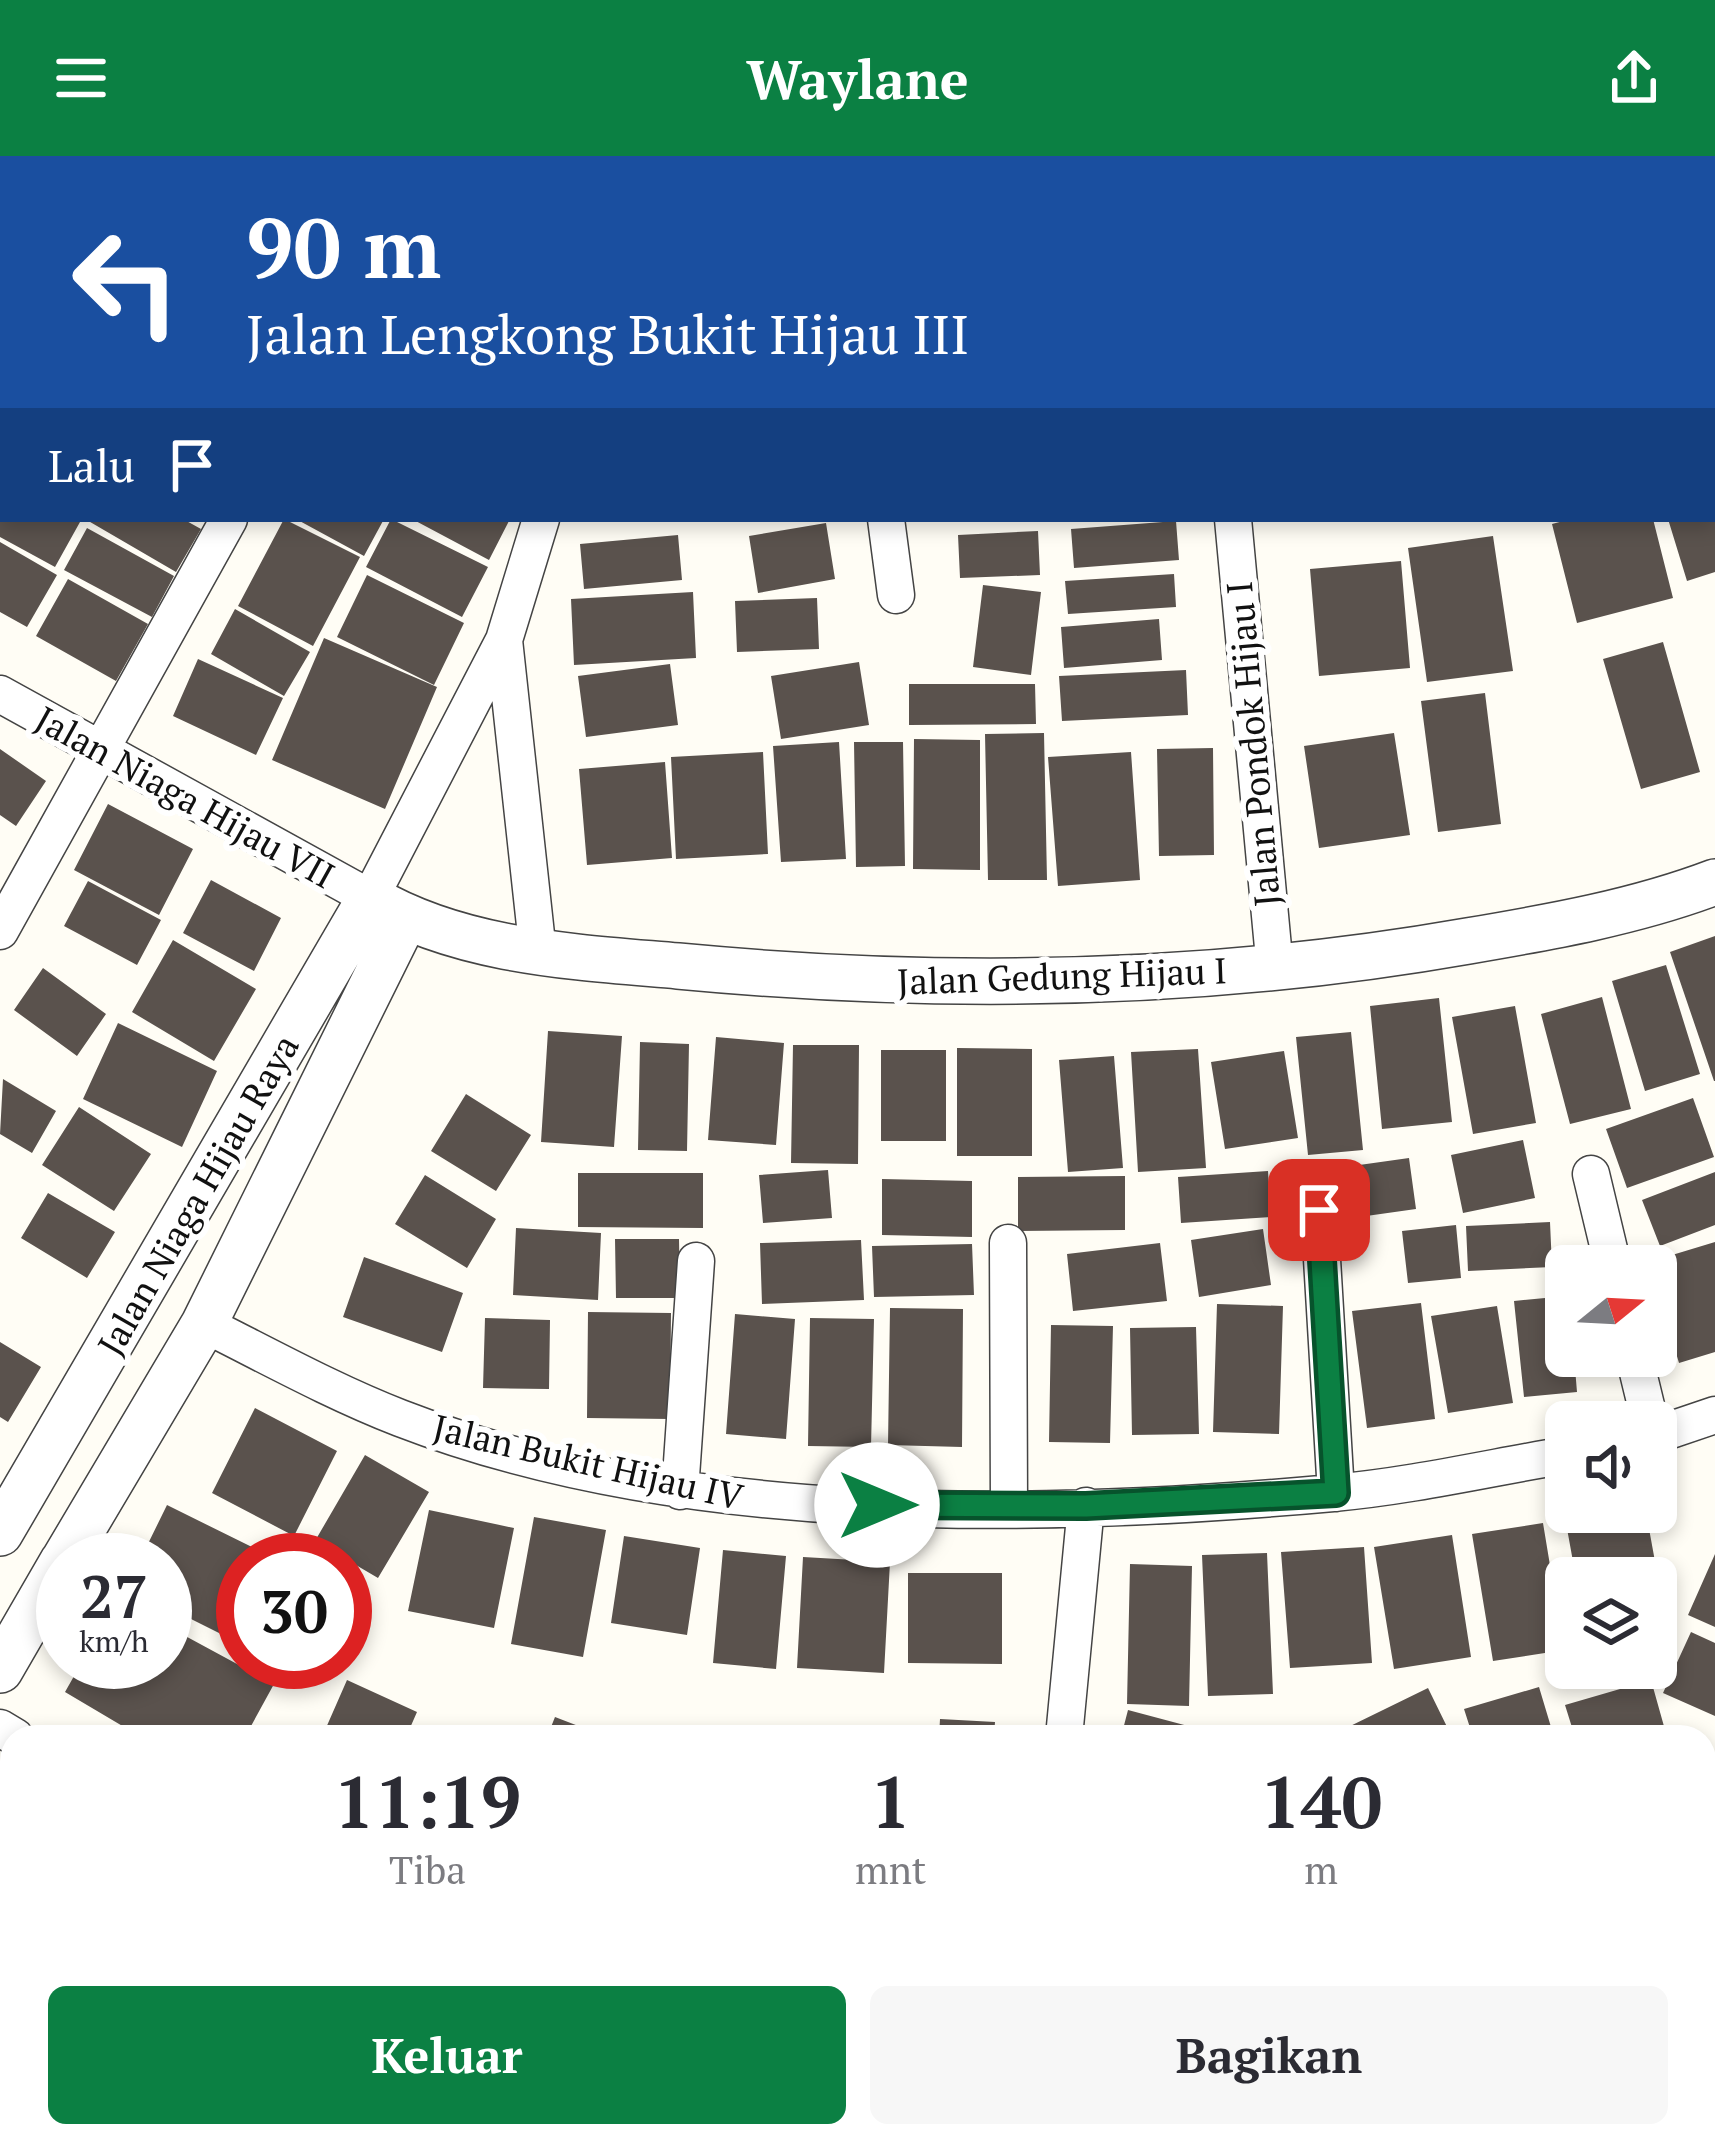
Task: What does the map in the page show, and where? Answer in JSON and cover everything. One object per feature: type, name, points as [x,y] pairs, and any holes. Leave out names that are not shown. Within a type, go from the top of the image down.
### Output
[{"type":"street","points":[[0,931],[227,522]]},
{"type":"street","points":[[538,953],[504,640],[540,522]]},
{"type":"street","points":[[886,522],[896,595]]},
{"type":"street","name":"Jalan Pondok Hijau I","points":[[1233,522],[1275,969]]},
{"type":"street","name":"Jalan Niaga Hijau Raya","points":[[80,1533],[204,1324],[323,1086],[387,909],[392,854],[504,640]]},
{"type":"street","name":"Jalan Niaga Hijau VII","points":[[0,694],[387,909]]},
{"type":"street","name":"Jalan Gedung Hijau I","points":[[387,909],[538,953],[777,976],[1003,986],[1275,969],[1517,933],[1668,900],[1715,882]]},
{"type":"street","name":"Jalan Niaga Hijau Raya","points":[[0,1533],[387,909]]},
{"type":"street","points":[[1592,1174],[1608,1245]]},
{"type":"street","points":[[1319,1210],[1336,1493]]},
{"type":"street","points":[[1008,1243],[1009,1506]]},
{"type":"street","points":[[680,1491],[696,1261]]},
{"type":"street","name":"Jalan Bukit Hijau IV","points":[[204,1324],[400,1418],[532,1457],[680,1491],[788,1505],[1086,1506],[1336,1493],[1545,1458]]},
{"type":"street","points":[[1677,1428],[1715,1415]]},
{"type":"street","points":[[24,1492],[57,1533]]},
{"type":"street","points":[[1065,1725],[1086,1506]]},
{"type":"street","name":"Jalan Niaga Hijau Raya","points":[[0,1670],[36,1608]]},
{"type":"building","points":[[0,522],[80,522],[55,567],[0,537]]},
{"type":"building","points":[[90,522],[188,522],[201,529],[176,572]]},
{"type":"building","points":[[282,522],[360,557],[313,646],[238,606]]},
{"type":"building","points":[[302,522],[382,522],[364,556]]},
{"type":"building","points":[[389,522],[397,522],[488,567],[462,617],[366,567]]},
{"type":"building","points":[[418,522],[508,522],[489,560]]},
{"type":"building","points":[[1176,522],[1179,560],[1074,568],[1071,529]]},
{"type":"building","points":[[1654,522],[1673,598],[1577,623],[1552,524]]},
{"type":"building","points":[[1669,522],[1715,522],[1715,572],[1687,581]]},
{"type":"building","points":[[826,523],[835,579],[758,593],[749,536]]},
{"type":"building","points":[[87,528],[174,576],[152,617],[64,570]]},
{"type":"building","points":[[1038,531],[1040,575],[960,578],[958,535]]},
{"type":"building","points":[[678,535],[682,580],[584,589],[580,544]]},
{"type":"building","points":[[1493,536],[1513,671],[1427,682],[1408,548]]},
{"type":"building","points":[[0,542],[57,575],[27,627],[0,612]]},
{"type":"building","points":[[1401,561],[1410,668],[1319,676],[1310,569]]},
{"type":"building","points":[[1174,574],[1176,607],[1068,614],[1065,581]]},
{"type":"building","points":[[367,575],[464,623],[434,685],[337,637]]},
{"type":"building","points":[[68,579],[148,624],[116,681],[36,636]]},
{"type":"building","points":[[983,585],[1041,592],[1031,675],[973,667]]},
{"type":"building","points":[[693,592],[696,658],[574,665],[571,599]]},
{"type":"building","points":[[817,598],[819,649],[737,652],[735,601]]},
{"type":"building","points":[[235,609],[310,652],[284,696],[211,654]]},
{"type":"building","points":[[1159,619],[1162,660],[1064,668],[1061,627]]},
{"type":"building","points":[[324,638],[437,687],[385,809],[272,760]]},
{"type":"building","points":[[1663,642],[1700,772],[1641,789],[1603,659]]},
{"type":"building","points":[[198,659],[283,698],[256,755],[173,716]]},
{"type":"building","points":[[859,662],[869,725],[781,739],[771,676]]},
{"type":"building","points":[[670,664],[678,725],[586,737],[578,676]]},
{"type":"building","points":[[1186,670],[1188,715],[1062,721],[1059,676]]},
{"type":"building","points":[[909,684],[1035,684],[1036,724],[909,725]]},
{"type":"building","points":[[1485,693],[1501,824],[1438,832],[1421,701]]},
{"type":"building","points":[[1044,733],[1047,880],[988,880],[985,734]]},
{"type":"building","points":[[1394,733],[1410,835],[1319,848],[1304,746]]},
{"type":"building","points":[[914,739],[980,740],[980,870],[913,869]]},
{"type":"building","points":[[839,742],[846,859],[781,862],[773,746]]},
{"type":"building","points":[[854,742],[903,742],[905,866],[856,867]]},
{"type":"building","points":[[1213,748],[1214,855],[1159,856],[1157,749]]},
{"type":"building","points":[[0,749],[46,781],[16,826],[0,815]]},
{"type":"building","points":[[763,752],[768,854],[676,859],[671,757]]},
{"type":"building","points":[[1131,752],[1140,880],[1058,886],[1048,757]]},
{"type":"building","points":[[665,762],[672,858],[587,865],[579,769]]},
{"type":"building","points":[[108,804],[193,849],[159,915],[74,870]]},
{"type":"building","points":[[211,880],[281,918],[254,971],[183,933]]},
{"type":"building","points":[[88,881],[161,920],[137,965],[64,926]]},
{"type":"building","points":[[1715,936],[1715,1081],[1714,1081],[1670,952]]},
{"type":"building","points":[[173,940],[256,989],[214,1061],[132,1012]]},
{"type":"building","points":[[1666,965],[1700,1074],[1645,1091],[1612,981]]},
{"type":"building","points":[[43,968],[106,1014],[77,1056],[14,1010]]},
{"type":"building","points":[[1602,997],[1631,1109],[1570,1124],[1541,1014]]},
{"type":"building","points":[[1439,998],[1452,1122],[1382,1129],[1370,1006]]},
{"type":"building","points":[[1515,1006],[1536,1123],[1473,1134],[1452,1017]]},
{"type":"building","points":[[118,1023],[217,1071],[182,1147],[83,1099]]},
{"type":"building","points":[[548,1031],[622,1036],[614,1147],[541,1142]]},
{"type":"building","points":[[1351,1032],[1363,1150],[1308,1155],[1296,1037]]},
{"type":"building","points":[[716,1037],[784,1043],[776,1145],[708,1140]]},
{"type":"building","points":[[640,1042],[689,1044],[687,1151],[638,1150]]},
{"type":"building","points":[[793,1045],[859,1045],[858,1164],[791,1163]]},
{"type":"building","points":[[957,1048],[1032,1049],[1032,1156],[957,1156]]},
{"type":"building","points":[[1198,1049],[1206,1168],[1138,1172],[1131,1052]]},
{"type":"building","points":[[881,1050],[946,1050],[946,1141],[881,1141]]},
{"type":"building","points":[[1284,1051],[1298,1138],[1225,1149],[1211,1062]]},
{"type":"building","points":[[1114,1056],[1123,1168],[1068,1172],[1059,1060]]},
{"type":"building","points":[[3,1079],[56,1111],[32,1153],[0,1134]]},
{"type":"building","points":[[466,1094],[531,1135],[496,1191],[431,1151]]},
{"type":"building","points":[[1693,1098],[1714,1157],[1627,1188],[1606,1129]]},
{"type":"building","points":[[79,1107],[151,1154],[114,1211],[42,1165]]},
{"type":"building","points":[[1523,1140],[1535,1198],[1463,1213],[1451,1155]]},
{"type":"building","points":[[1409,1158],[1416,1209],[1345,1219],[1338,1168]]},
{"type":"building","points":[[828,1170],[832,1218],[763,1223],[759,1175]]},
{"type":"building","points":[[1268,1171],[1271,1217],[1181,1223],[1178,1177]]},
{"type":"building","points":[[1715,1172],[1715,1225],[1660,1245],[1642,1200]]},
{"type":"building","points":[[578,1173],[703,1173],[703,1228],[578,1227]]},
{"type":"building","points":[[425,1175],[496,1219],[467,1268],[395,1224]]},
{"type":"building","points":[[1125,1176],[1125,1230],[1018,1231],[1018,1177]]},
{"type":"building","points":[[882,1179],[972,1181],[972,1237],[882,1235]]},
{"type":"building","points":[[48,1193],[115,1232],[87,1278],[21,1238]]},
{"type":"building","points":[[1550,1222],[1545,1267],[1468,1271],[1466,1226]]},
{"type":"building","points":[[1456,1225],[1461,1278],[1408,1283],[1402,1231]]},
{"type":"building","points":[[516,1228],[601,1233],[598,1300],[513,1295]]},
{"type":"building","points":[[1263,1229],[1271,1285],[1199,1297],[1191,1240]]},
{"type":"building","points":[[615,1239],[679,1239],[680,1298],[616,1298]]},
{"type":"building","points":[[861,1240],[864,1300],[762,1304],[760,1243]]},
{"type":"building","points":[[1715,1242],[1715,1352],[1679,1363],[1677,1356],[1677,1254]]},
{"type":"building","points":[[1160,1243],[1167,1301],[1073,1311],[1067,1254]]},
{"type":"building","points":[[972,1244],[974,1295],[874,1297],[872,1246]]},
{"type":"building","points":[[364,1257],[463,1293],[442,1352],[343,1317]]},
{"type":"building","points":[[1545,1298],[1545,1377],[1576,1377],[1577,1392],[1524,1397],[1514,1301]]},
{"type":"building","points":[[1421,1303],[1435,1419],[1367,1428],[1352,1311]]},
{"type":"building","points":[[1217,1304],[1283,1306],[1279,1434],[1213,1432]]},
{"type":"building","points":[[1497,1306],[1513,1403],[1448,1413],[1431,1316]]},
{"type":"building","points":[[890,1308],[963,1309],[962,1447],[888,1445]]},
{"type":"building","points":[[588,1312],[671,1313],[670,1419],[587,1418]]},
{"type":"building","points":[[735,1314],[795,1319],[786,1439],[726,1434]]},
{"type":"building","points":[[485,1318],[550,1320],[549,1389],[483,1388]]},
{"type":"building","points":[[810,1318],[874,1319],[871,1447],[808,1446]]},
{"type":"building","points":[[1051,1325],[1113,1326],[1110,1443],[1049,1442]]},
{"type":"building","points":[[1196,1327],[1199,1434],[1132,1435],[1130,1328]]},
{"type":"building","points":[[0,1342],[41,1367],[8,1422],[0,1417]]},
{"type":"building","points":[[255,1408],[337,1451],[296,1533],[212,1493]]},
{"type":"building","points":[[365,1455],[429,1492],[378,1578],[372,1574],[372,1533],[320,1533]]},
{"type":"building","points":[[167,1505],[224,1533],[216,1533],[216,1632],[192,1620],[192,1533],[153,1533]]},
{"type":"building","points":[[429,1510],[514,1528],[494,1628],[408,1611]]},
{"type":"building","points":[[534,1517],[606,1530],[583,1657],[511,1644]]},
{"type":"building","points":[[1543,1523],[1549,1557],[1545,1557],[1545,1653],[1493,1661],[1472,1534]]},
{"type":"building","points":[[1568,1533],[1650,1533],[1654,1557],[1572,1557]]},
{"type":"building","points":[[1452,1535],[1471,1657],[1394,1669],[1374,1547]]},
{"type":"building","points":[[624,1536],[700,1548],[687,1635],[611,1623]]},
{"type":"building","points":[[1364,1547],[1372,1663],[1290,1668],[1281,1552]]},
{"type":"building","points":[[723,1550],[786,1556],[776,1669],[713,1663]]},
{"type":"building","points":[[1267,1553],[1273,1694],[1208,1696],[1202,1555]]},
{"type":"building","points":[[1715,1554],[1715,1627],[1688,1615]]},
{"type":"building","points":[[803,1557],[890,1562],[884,1673],[797,1668]]},
{"type":"building","points":[[1130,1564],[1192,1566],[1189,1706],[1127,1704]]},
{"type":"building","points":[[908,1573],[1002,1573],[1002,1664],[908,1663]]},
{"type":"building","points":[[1691,1632],[1715,1643],[1715,1716],[1663,1693],[1677,1689],[1677,1662]]},
{"type":"building","points":[[192,1640],[216,1653],[216,1689],[271,1689],[252,1725],[121,1725],[65,1692],[192,1689]]},
{"type":"building","points":[[1539,1687],[1550,1725],[1469,1725],[1464,1709]]},
{"type":"building","points":[[1428,1688],[1446,1725],[1352,1725]]},
{"type":"building","points":[[343,1689],[367,1689],[417,1712],[411,1725],[327,1725]]},
{"type":"building","points":[[1620,1689],[1654,1689],[1664,1725],[1571,1725],[1565,1705]]},
{"type":"building","points":[[1128,1710],[1184,1725],[1124,1725]]},
{"type":"building","points":[[555,1717],[576,1725],[552,1725]]},
{"type":"building","points":[[940,1719],[995,1722],[995,1725],[940,1725]]},
{"type":"route","points":[[877,1505],[1086,1506],[1336,1493],[1319,1210]]}]
